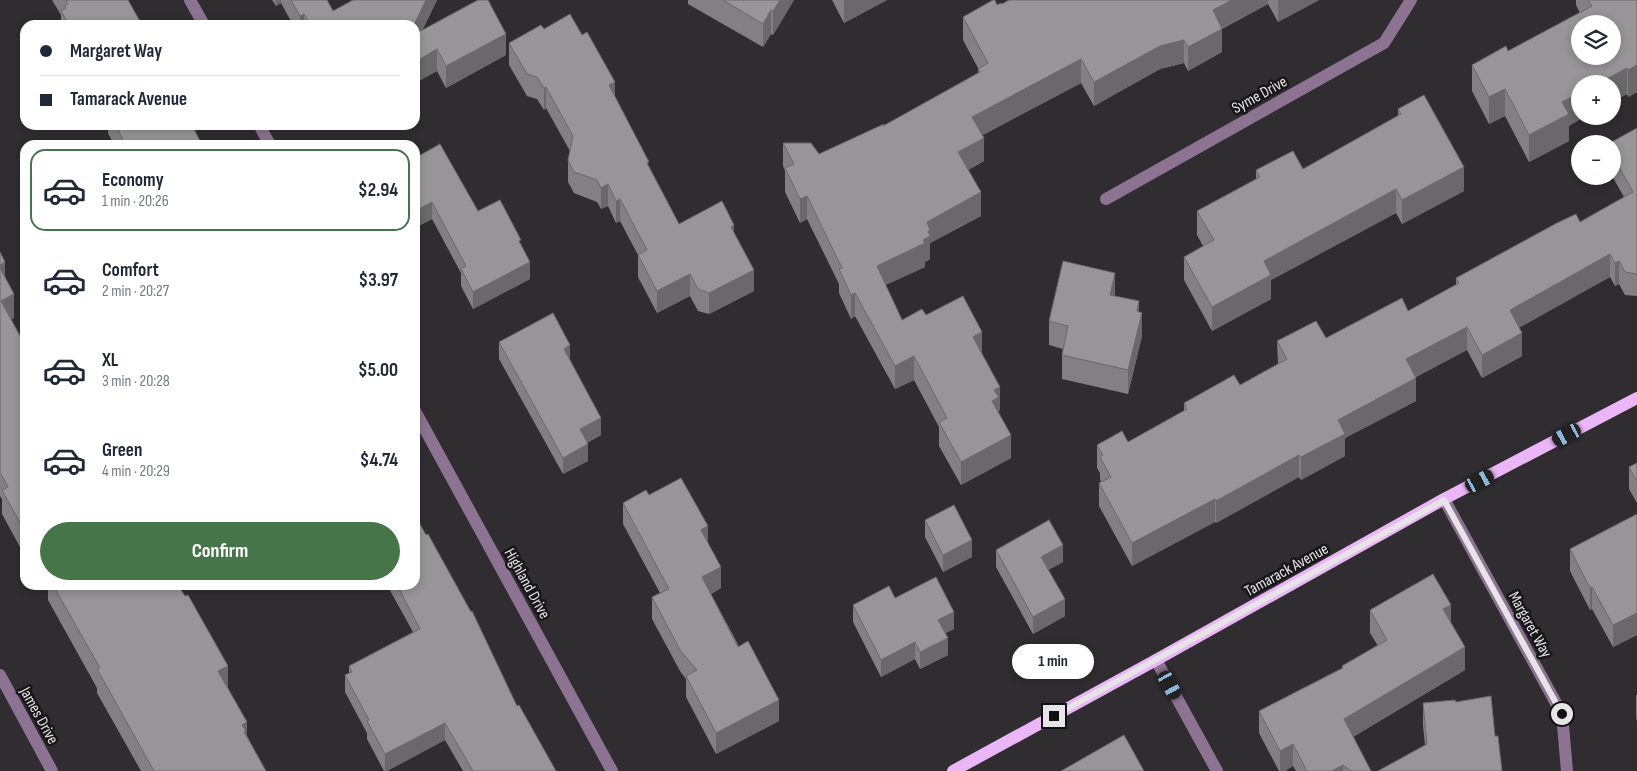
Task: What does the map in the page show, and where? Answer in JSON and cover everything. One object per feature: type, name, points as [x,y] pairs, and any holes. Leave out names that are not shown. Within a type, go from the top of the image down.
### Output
[{"type":"main road","name":"Tamarack Avenue","points":[[953,771],[1444,500],[1637,398]]},
{"type":"street","points":[[190,0],[201,20]]},
{"type":"street","name":"Syme Drive","points":[[1106,200],[1384,42],[1411,0]]},
{"type":"street","name":"Highland Drive","points":[[420,420],[612,771]]},
{"type":"street","name":"Margaret Way","points":[[1444,500],[1562,714],[1567,771]]},
{"type":"street","points":[[1156,660],[1216,771]]},
{"type":"street","name":"James Drive","points":[[0,675],[52,771]]},
{"type":"building","points":[[66,0],[128,0],[139,20],[66,20],[61,11],[68,4]]},
{"type":"building","points":[[291,0],[327,0],[333,11],[353,0],[426,0],[416,20],[307,20],[304,14],[300,16]]},
{"type":"building","points":[[478,0],[488,0],[506,34],[446,66],[437,49],[420,59],[420,31]]},
{"type":"building","points":[[723,0],[780,0],[773,11],[771,10],[763,24]]},
{"type":"building","points":[[995,0],[997,5],[1009,0],[1232,0],[1213,10],[1222,29],[1188,47],[1184,40],[1160,46],[1094,82],[1081,59],[972,117],[984,138],[958,152],[981,192],[927,222],[930,236],[923,240],[925,243],[877,266],[902,320],[922,309],[926,315],[963,296],[982,332],[973,337],[1000,387],[994,390],[999,397],[992,401],[1011,435],[961,462],[939,422],[947,418],[914,356],[895,366],[855,293],[851,295],[839,269],[842,268],[807,196],[800,199],[785,168],[794,164],[783,143],[811,143],[819,154],[884,124],[883,126],[980,72],[978,69],[988,63],[963,17]]},
{"type":"building","points":[[1588,0],[1637,0],[1637,65],[1614,75],[1571,75],[1571,98],[1562,102],[1569,114],[1529,135],[1505,89],[1489,97],[1472,65],[1506,46],[1508,51],[1571,17],[1571,65],[1621,65],[1621,15],[1575,15],[1592,6]]},
{"type":"building","points":[[570,14],[582,35],[587,32],[615,82],[609,85],[679,224],[722,201],[734,225],[731,227],[754,270],[709,293],[698,289],[690,274],[657,291],[638,255],[647,250],[620,199],[616,201],[608,184],[601,188],[597,180],[574,172],[568,160],[573,136],[546,87],[544,88],[537,77],[527,74],[509,43],[541,25],[544,29]]},
{"type":"building","points":[[1424,95],[1464,167],[1402,200],[1396,189],[1264,261],[1271,275],[1212,307],[1184,257],[1214,240],[1197,211],[1260,177],[1256,170],[1293,151],[1303,169],[1401,114],[1398,109]]},
{"type":"building","points":[[1637,128],[1637,274],[1625,272],[1619,261],[1615,263],[1610,254],[1510,310],[1522,333],[1482,355],[1467,327],[1406,359],[1416,378],[1338,420],[1345,434],[1301,457],[1299,455],[1216,501],[1215,499],[1132,543],[1099,483],[1111,477],[1100,457],[1103,455],[1097,445],[1122,431],[1128,442],[1187,409],[1184,403],[1234,375],[1240,385],[1287,359],[1277,341],[1316,321],[1326,338],[1402,298],[1408,311],[1459,283],[1456,278],[1557,223],[1576,214],[1580,222],[1633,192],[1621,170],[1621,137]]},
{"type":"building","points":[[118,130],[194,130],[200,140],[123,140]]},
{"type":"building","points":[[440,144],[478,211],[500,200],[530,262],[473,292],[461,269],[466,266],[432,202],[420,208],[420,155]]},
{"type":"building","points":[[0,252],[5,262],[0,265]]},
{"type":"building","points":[[1063,261],[1115,273],[1110,295],[1139,301],[1137,311],[1142,313],[1128,370],[1062,355],[1068,326],[1049,321]]},
{"type":"building","points":[[0,268],[14,294],[1,301],[20,336],[20,523],[2,490],[8,487],[0,472]]},
{"type":"building","points":[[553,313],[570,345],[564,349],[601,418],[580,429],[588,444],[563,458],[499,342]]},
{"type":"building","points":[[1637,463],[1637,481],[1629,467]]},
{"type":"building","points":[[681,478],[708,526],[701,530],[721,567],[702,577],[738,647],[748,641],[779,700],[716,733],[686,676],[697,670],[680,650],[652,597],[669,589],[623,503],[646,490],[649,495]]},
{"type":"building","points":[[954,505],[972,540],[943,555],[925,520]]},
{"type":"building","points":[[1637,514],[1637,613],[1613,625],[1592,587],[1590,588],[1570,549]]},
{"type":"building","points":[[1049,520],[1063,545],[1041,557],[1065,599],[1033,617],[996,550]]},
{"type":"building","points":[[420,524],[426,535],[428,534],[472,611],[517,706],[519,705],[556,771],[473,771],[445,723],[385,754],[345,675],[352,672],[349,666],[420,629],[400,590],[420,590]]},
{"type":"building","points":[[1433,574],[1451,605],[1443,609],[1465,647],[1344,719],[1371,771],[1351,771],[1343,765],[1332,771],[1307,771],[1293,744],[1280,751],[1259,711],[1343,668],[1342,666],[1387,640],[1370,610]]},
{"type":"building","points":[[936,577],[954,612],[938,620],[948,638],[920,652],[915,642],[881,660],[853,605],[889,586],[895,598]]},
{"type":"building","points":[[56,590],[181,590],[185,596],[188,595],[228,666],[218,671],[247,722],[242,725],[246,731],[244,732],[266,771],[154,771],[97,669],[100,668]]},
{"type":"building","points":[[1491,696],[1495,736],[1498,736],[1502,771],[1378,771],[1427,744],[1423,703],[1455,700],[1456,702]]},
{"type":"building","points":[[1124,735],[1144,771],[1061,771]]},
{"type":"route","points":[[1054,716],[1444,500],[1562,714]]}]
